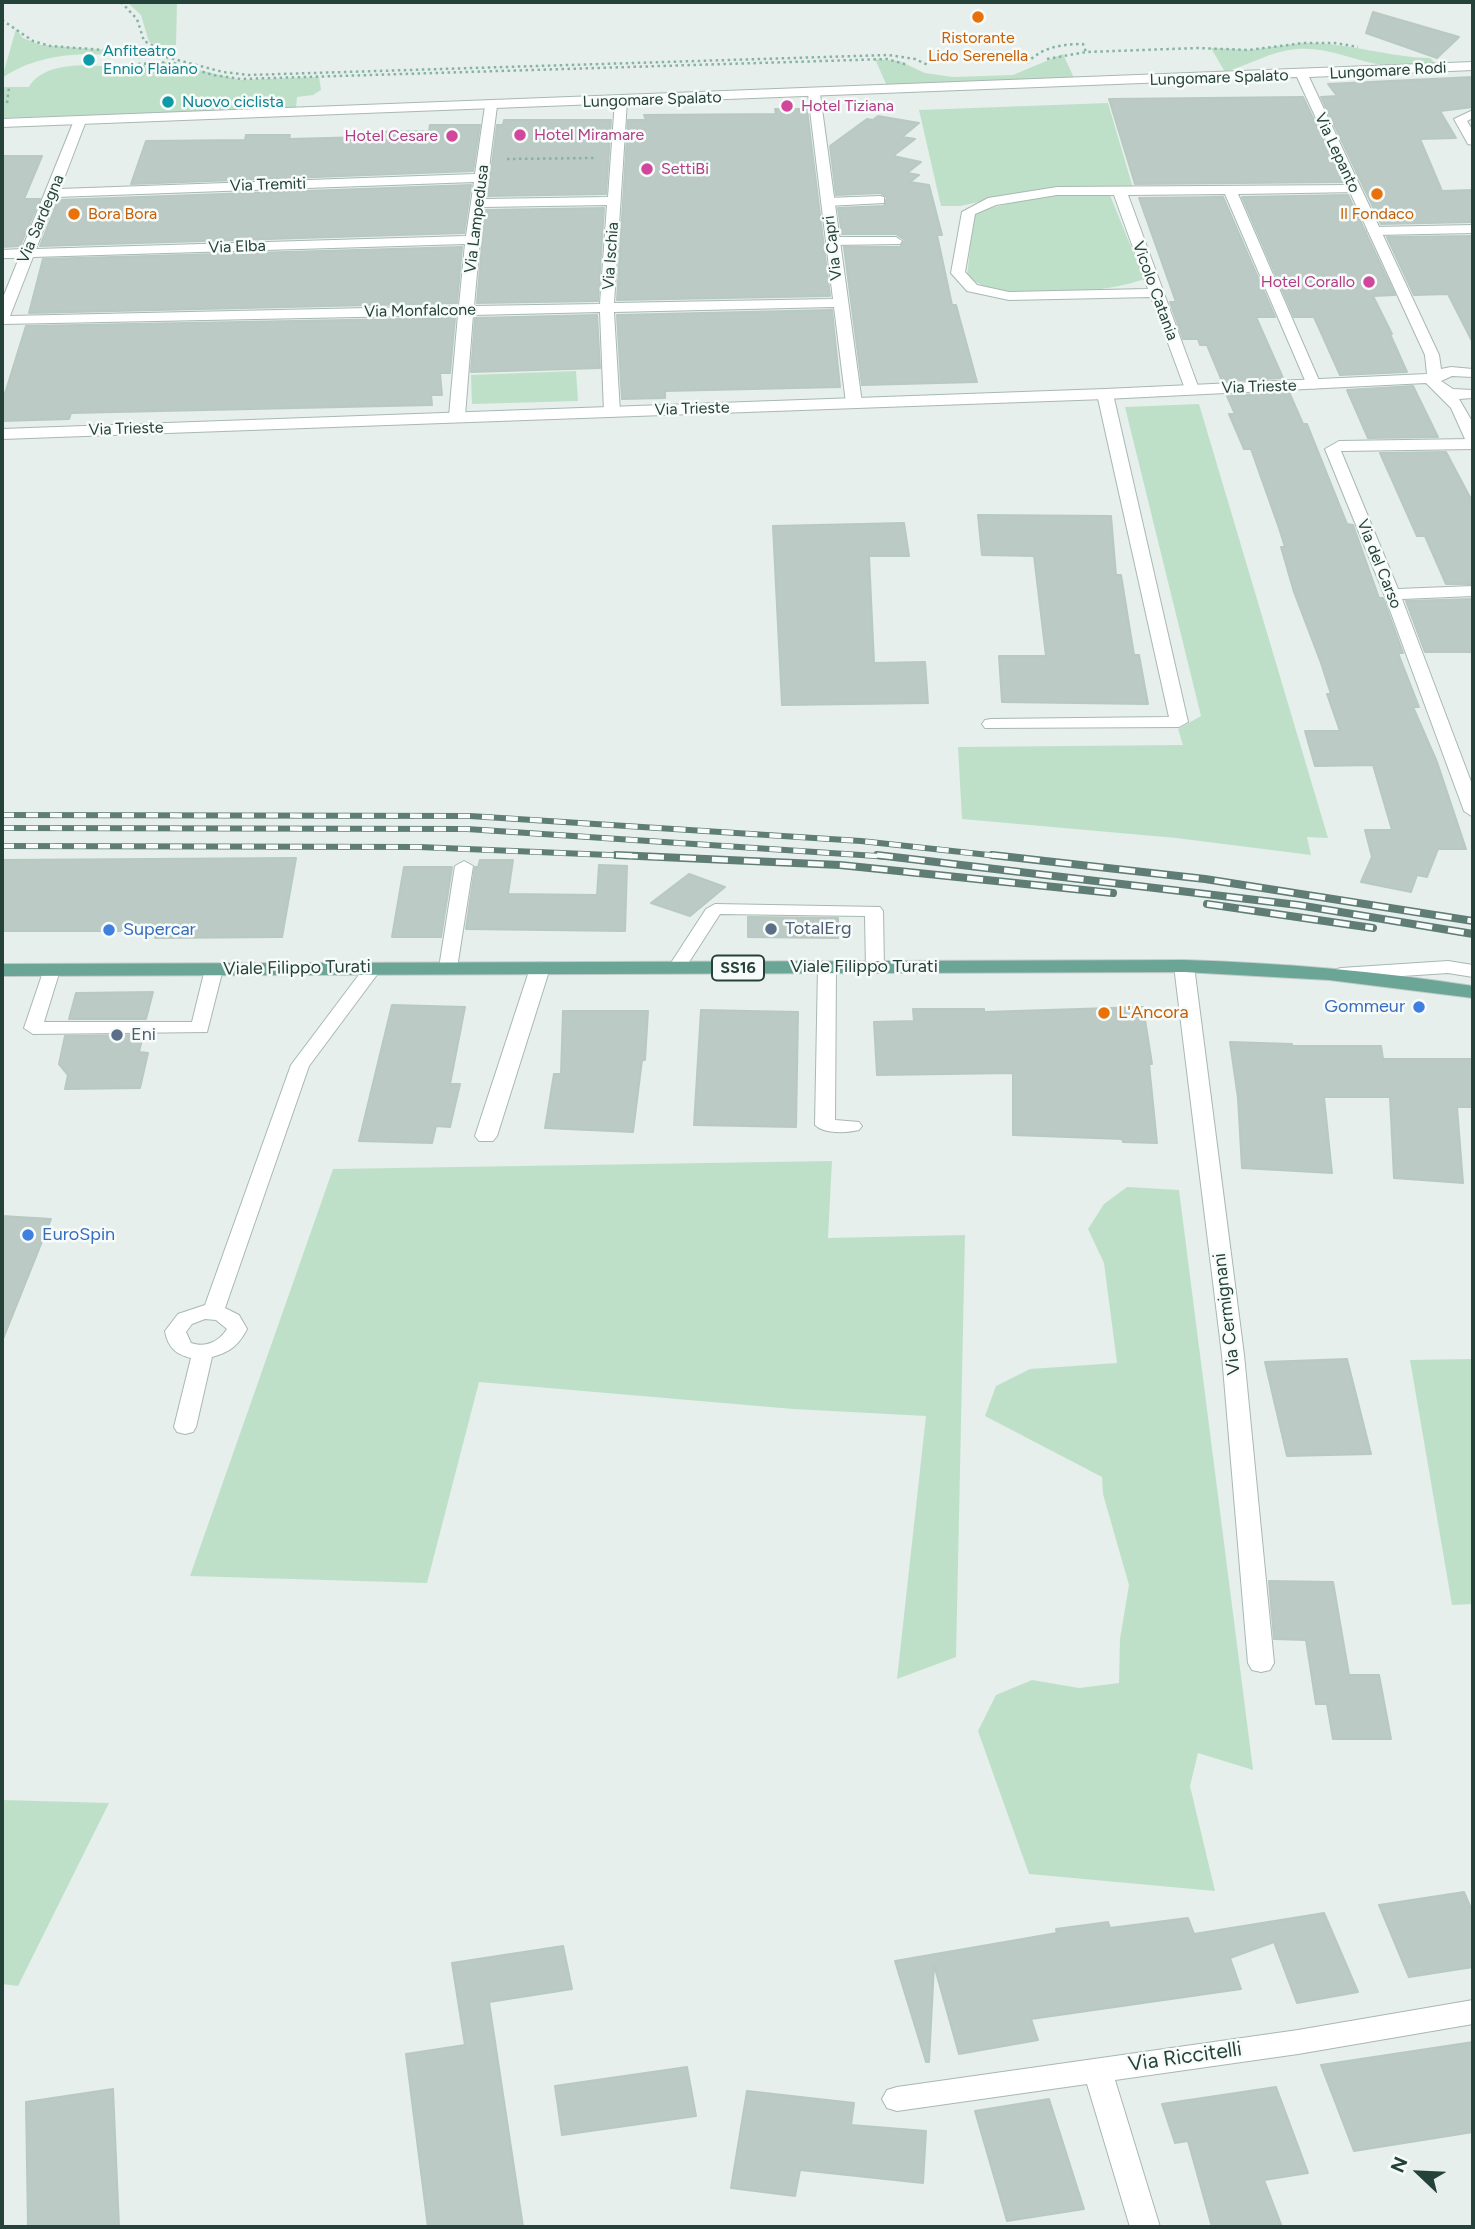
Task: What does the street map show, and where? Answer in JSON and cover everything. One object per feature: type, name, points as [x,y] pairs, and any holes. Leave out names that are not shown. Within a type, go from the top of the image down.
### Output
[{"type":"main road","name":"Viale Filippo Turati","points":[[2,970],[1256,967],[1339,974],[1473,992]]},
{"type":"street","name":"Lungomare Rodi","points":[[1302,75],[1473,66]]},
{"type":"street","name":"Lungomare Spalato","points":[[2,123],[1302,75]]},
{"type":"street","name":"Via Lepanto","points":[[1302,75],[1432,355],[1437,383]]},
{"type":"street","name":"Via Capri","points":[[814,94],[854,403]]},
{"type":"street","name":"Via Ischia","points":[[612,412],[607,306],[621,101]]},
{"type":"street","name":"Via Lampedusa","points":[[457,416],[472,240],[491,106]]},
{"type":"street","points":[[1469,114],[1460,119],[1473,141]]},
{"type":"street","name":"Via Sardegna","points":[[2,319],[80,121]]},
{"type":"street","name":"Via Tremiti","points":[[53,192],[482,178]]},
{"type":"street","points":[[1155,293],[1009,296],[972,288],[958,274],[969,212],[993,201],[1057,191],[1354,189]]},
{"type":"street","points":[[1230,191],[1314,384]]},
{"type":"street","name":"Vicolo Catania","points":[[1120,192],[1192,389]]},
{"type":"street","points":[[478,203],[615,201]]},
{"type":"street","points":[[1374,231],[1473,229]]},
{"type":"street","name":"Via Elba","points":[[2,254],[472,240]]},
{"type":"street","name":"Via Monfalcone","points":[[2,319],[839,303]]},
{"type":"street","points":[[1432,355],[1470,372]]},
{"type":"street","points":[[1437,383],[1451,371],[1470,372]]},
{"type":"street","points":[[1437,383],[1473,396],[1466,420]]},
{"type":"street","points":[[1437,383],[1466,420],[1473,442]]},
{"type":"street","name":"Via Trieste","points":[[2,434],[1314,384],[1437,383]]},
{"type":"street","points":[[990,724],[1180,722],[1105,394]]},
{"type":"street","name":"Via del Carso","points":[[1473,442],[1339,446],[1333,449],[1392,594],[1473,811]]},
{"type":"street","points":[[1392,594],[1473,591]]},
{"type":"street","name":"Via Cermignani","points":[[1184,966],[1233,1355],[1261,1663]]},
{"type":"street","points":[[1339,974],[1448,967],[1473,971]]},
{"type":"street","points":[[486,1136],[540,968]]},
{"type":"street","name":"Via Riccitelli","points":[[897,2099],[1298,2042],[1473,2012]]},
{"type":"street","points":[[1097,2069],[1145,2227]]},
{"type":"lane","points":[[827,202],[880,201]]},
{"type":"lane","points":[[832,241],[896,240]]},
{"type":"lane","points":[[448,968],[464,866]]},
{"type":"lane","points":[[676,969],[715,909],[874,911],[875,968]]},
{"type":"lane","points":[[827,967],[825,1125],[852,1126]]},
{"type":"lane","points":[[213,1312],[300,1065],[373,968]]},
{"type":"lane","points":[[51,970],[33,1028],[200,1028],[214,969]]},
{"type":"lane","points":[[203,1312],[213,1312],[230,1318],[237,1329],[230,1342],[203,1352],[184,1348],[175,1338],[175,1331],[185,1319],[203,1312]]},
{"type":"lane","points":[[185,1427],[203,1352]]},
{"type":"path","points":[[121,2],[131,8],[139,22],[144,41],[156,47],[158,54]]},
{"type":"path","points":[[2,20],[18,29],[23,37],[41,44],[158,54],[223,72],[249,75],[888,55],[915,59],[936,69]]},
{"type":"path","points":[[1021,67],[1032,56],[1060,44],[1083,44],[1086,52],[1198,48],[1249,50],[1297,44]]},
{"type":"path","points":[[166,57],[171,62]]},
{"type":"path","points":[[138,64],[171,62],[213,75],[242,79],[814,61]]},
{"type":"path","points":[[131,71],[151,64]]},
{"type":"path","points":[[485,160],[618,158]]},
{"type":"green space","points":[[127,2],[177,2],[176,45],[149,42],[141,15]]},
{"type":"green space","points":[[16,29],[23,38],[41,45],[157,54],[139,59],[95,54],[53,57],[26,65],[2,78]]},
{"type":"green space","points":[[1303,43],[1430,58],[1435,63],[1380,65],[1322,50],[1297,49],[1269,55],[1225,72],[1211,48],[1249,50]]},
{"type":"green space","points":[[1063,54],[1074,78],[887,86],[875,59],[899,61],[925,73],[953,77],[1013,75]]},
{"type":"green space","points":[[166,62],[240,80],[319,77],[321,90],[313,95],[297,97],[296,108],[2,118],[2,87],[29,87],[42,74],[51,70],[92,65],[134,71]]},
{"type":"green space","points":[[1108,103],[1133,188],[1040,189],[960,206],[941,206],[919,110]]},
{"type":"green space","points":[[1075,193],[1110,195],[1144,279],[1080,292],[1026,293],[981,285],[967,276],[974,212],[1036,197]]},
{"type":"green space","points":[[576,371],[578,401],[472,404],[471,375]]},
{"type":"green space","points":[[1199,404],[1328,838],[1307,837],[1311,855],[1176,838],[962,819],[958,747],[1183,745],[1178,729],[1201,716],[1125,407]]},
{"type":"green space","points":[[832,1161],[828,1238],[965,1235],[956,1657],[897,1679],[926,1416],[793,1409],[479,1382],[427,1583],[190,1576],[333,1169]]},
{"type":"green space","points":[[1127,1187],[1179,1190],[1253,1770],[1198,1753],[1190,1786],[1215,1891],[1029,1874],[978,1731],[996,1695],[1032,1680],[1079,1688],[1119,1683],[1120,1639],[1129,1585],[1103,1494],[1102,1477],[985,1416],[996,1386],[1030,1369],[1117,1363],[1104,1263],[1088,1229],[1104,1204]]},
{"type":"green space","points":[[1473,1359],[1473,1604],[1452,1605],[1410,1360]]},
{"type":"green space","points":[[2,1800],[109,1803],[18,1986],[2,1984]]},
{"type":"building","points":[[1373,12],[1459,37],[1437,58],[1366,33]]},
{"type":"building","points":[[1473,77],[1473,107],[1440,111],[1456,138],[1420,139],[1442,191],[1473,190],[1473,222],[1381,224],[1321,97],[1337,96],[1328,84]]},
{"type":"building","points":[[1303,97],[1343,182],[1135,184],[1109,99]]},
{"type":"building","points":[[775,109],[807,109],[830,296],[617,300],[628,120],[646,120],[644,115],[776,114]]},
{"type":"building","points":[[878,116],[919,123],[902,137],[915,139],[893,156],[921,162],[907,173],[919,175],[910,182],[929,185],[942,235],[937,235],[952,305],[956,305],[977,382],[862,385],[844,247],[900,247],[905,240],[896,234],[842,234],[838,208],[884,206],[887,197],[880,193],[836,195],[830,146],[867,119],[873,120]]},
{"type":"building","points":[[504,120],[611,120],[606,194],[488,196],[497,125],[503,125]]},
{"type":"building","points":[[430,125],[480,125],[473,171],[131,184],[146,141],[245,140],[246,135],[290,135],[289,139],[366,137],[367,132],[429,131]]},
{"type":"building","points":[[2,156],[42,156],[24,199],[40,199],[20,246],[2,247]]},
{"type":"building","points":[[471,185],[464,233],[40,246],[58,200]]},
{"type":"building","points":[[1348,195],[1395,295],[1373,296],[1407,372],[1340,375],[1314,317],[1294,317],[1242,197]]},
{"type":"building","points":[[1223,197],[1275,317],[1256,317],[1283,378],[1222,381],[1207,345],[1200,345],[1198,339],[1183,339],[1170,302],[1176,302],[1139,198]]},
{"type":"building","points":[[604,208],[598,301],[477,303],[485,210]]},
{"type":"building","points":[[1473,236],[1473,343],[1448,294],[1414,295],[1387,237]]},
{"type":"building","points":[[462,247],[457,303],[29,313],[43,259]]},
{"type":"building","points":[[832,310],[840,387],[665,391],[665,398],[622,399],[617,315]]},
{"type":"building","points":[[597,315],[600,368],[471,372],[475,318]]},
{"type":"building","points":[[455,318],[450,373],[440,373],[442,395],[431,395],[432,405],[71,413],[69,419],[2,421],[2,403],[26,326]]},
{"type":"building","points":[[1413,386],[1438,437],[1368,438],[1347,390]]},
{"type":"building","points":[[1289,392],[1303,424],[1307,424],[1347,524],[1353,525],[1379,598],[1383,598],[1403,653],[1398,653],[1419,707],[1413,707],[1437,762],[1466,849],[1438,849],[1427,877],[1417,875],[1411,892],[1361,882],[1372,857],[1365,830],[1392,830],[1373,765],[1315,766],[1305,731],[1340,731],[1327,694],[1331,694],[1321,663],[1294,592],[1281,547],[1285,547],[1279,528],[1251,449],[1244,449],[1229,414],[1235,414],[1227,396]]},
{"type":"building","points":[[1446,452],[1473,503],[1473,584],[1446,584],[1425,536],[1417,536],[1380,453]]},
{"type":"building","points":[[978,515],[1111,516],[1116,575],[1121,575],[1134,655],[1139,655],[1148,704],[1002,702],[999,656],[1046,656],[1034,556],[982,555]]},
{"type":"building","points":[[904,523],[909,556],[869,556],[874,663],[925,662],[928,703],[782,705],[773,526]]},
{"type":"building","points":[[1473,599],[1473,652],[1425,652],[1406,601]]},
{"type":"building","points":[[296,858],[282,937],[155,938],[157,931],[2,931],[2,860]]},
{"type":"building","points":[[480,860],[513,860],[508,894],[597,895],[599,865],[627,866],[625,931],[466,929],[475,867],[478,867]]},
{"type":"building","points":[[404,867],[452,867],[441,937],[392,937]]},
{"type":"building","points":[[689,874],[725,887],[690,916],[651,903]]},
{"type":"building","points":[[748,917],[838,918],[838,938],[748,937]]},
{"type":"building","points":[[153,992],[146,1019],[69,1019],[76,993]]},
{"type":"building","points":[[392,1005],[465,1007],[450,1084],[460,1084],[450,1127],[436,1126],[432,1143],[359,1141]]},
{"type":"building","points":[[1143,1007],[1152,1064],[1149,1064],[1157,1143],[1013,1135],[1013,1073],[877,1075],[874,1022],[914,1021],[913,1009],[984,1009],[984,1012]]},
{"type":"building","points":[[701,1010],[798,1012],[796,1127],[694,1125]]},
{"type":"building","points":[[563,1011],[648,1011],[645,1060],[642,1060],[633,1132],[545,1128],[554,1074],[561,1074]]},
{"type":"building","points":[[143,1035],[139,1052],[148,1053],[140,1088],[65,1089],[68,1075],[59,1064],[65,1036]]},
{"type":"building","points":[[1230,1042],[1292,1046],[1381,1046],[1383,1059],[1473,1059],[1473,1107],[1457,1107],[1463,1183],[1394,1178],[1390,1097],[1324,1097],[1332,1173],[1242,1168],[1238,1098]]},
{"type":"building","points":[[2,1216],[51,1219],[3,1339],[2,1339]]},
{"type":"building","points":[[1347,1359],[1371,1454],[1287,1456],[1265,1362]]},
{"type":"building","points":[[1269,1581],[1333,1582],[1349,1675],[1379,1675],[1391,1739],[1333,1739],[1327,1704],[1316,1704],[1306,1640],[1274,1639]]},
{"type":"building","points":[[1464,1892],[1473,1913],[1473,1967],[1409,1977],[1379,1905]]},
{"type":"building","points":[[1324,1913],[1358,1992],[1297,2003],[1274,1942],[1230,1958],[1241,1989],[1031,2019],[1038,2040],[959,2054],[934,1965],[929,2062],[926,2062],[895,1961],[1057,1933],[1056,1929],[1108,1922],[1110,1928],[1188,1918],[1194,1934]]},
{"type":"building","points":[[563,1946],[572,1989],[489,2002],[523,2227],[428,2227],[406,2054],[465,2045],[452,1963]]},
{"type":"building","points":[[1473,2042],[1473,2132],[1354,2151],[1321,2065]]},
{"type":"building","points":[[687,2067],[696,2116],[562,2135],[555,2086]]},
{"type":"building","points":[[1276,2087],[1308,2173],[1264,2180],[1282,2227],[1212,2227],[1188,2141],[1175,2143],[1162,2104]]},
{"type":"building","points":[[113,2089],[119,2227],[28,2227],[26,2102]]},
{"type":"building","points":[[747,2091],[854,2103],[851,2125],[926,2131],[923,2183],[800,2170],[795,2196],[731,2188]]},
{"type":"building","points":[[1049,2099],[1084,2209],[1007,2221],[975,2111]]},
{"type":"railway","points":[[2,815],[470,816],[861,841],[1007,857]]},
{"type":"railway","points":[[2,828],[467,829],[891,857]]},
{"type":"railway","points":[[2,846],[419,847],[657,857]]},
{"type":"railway","points":[[616,855],[840,865],[1113,893]]},
{"type":"railway","points":[[877,855],[1298,905],[1473,934]]},
{"type":"railway","points":[[992,855],[1205,879],[1473,921]]},
{"type":"railway","points":[[1207,904],[1373,928]]},
{"type":"place","name":"Ristorante Lido Serenella","points":[[978,17]]},
{"type":"place","name":"Anfiteatro Ennio Flaiano","points":[[89,60]]},
{"type":"place","name":"Nuovo ciclista","points":[[168,102]]},
{"type":"place","name":"Hotel Tiziana","points":[[787,106]]},
{"type":"place","name":"Hotel Miramare","points":[[520,135]]},
{"type":"place","name":"Hotel Cesare","points":[[452,136]]},
{"type":"place","name":"SettiBi","points":[[647,169]]},
{"type":"place","name":"Il Fondaco","points":[[1377,194]]},
{"type":"place","name":"Bora Bora","points":[[74,214]]},
{"type":"place","name":"Hotel Corallo","points":[[1369,282]]},
{"type":"place","name":"TotalErg","points":[[771,929]]},
{"type":"place","name":"Supercar","points":[[109,930]]},
{"type":"place","name":"Gommeur","points":[[1419,1007]]},
{"type":"place","name":"L'Ancora","points":[[1104,1013]]},
{"type":"place","name":"Eni","points":[[117,1035]]},
{"type":"place","name":"EuroSpin","points":[[28,1235]]}]
